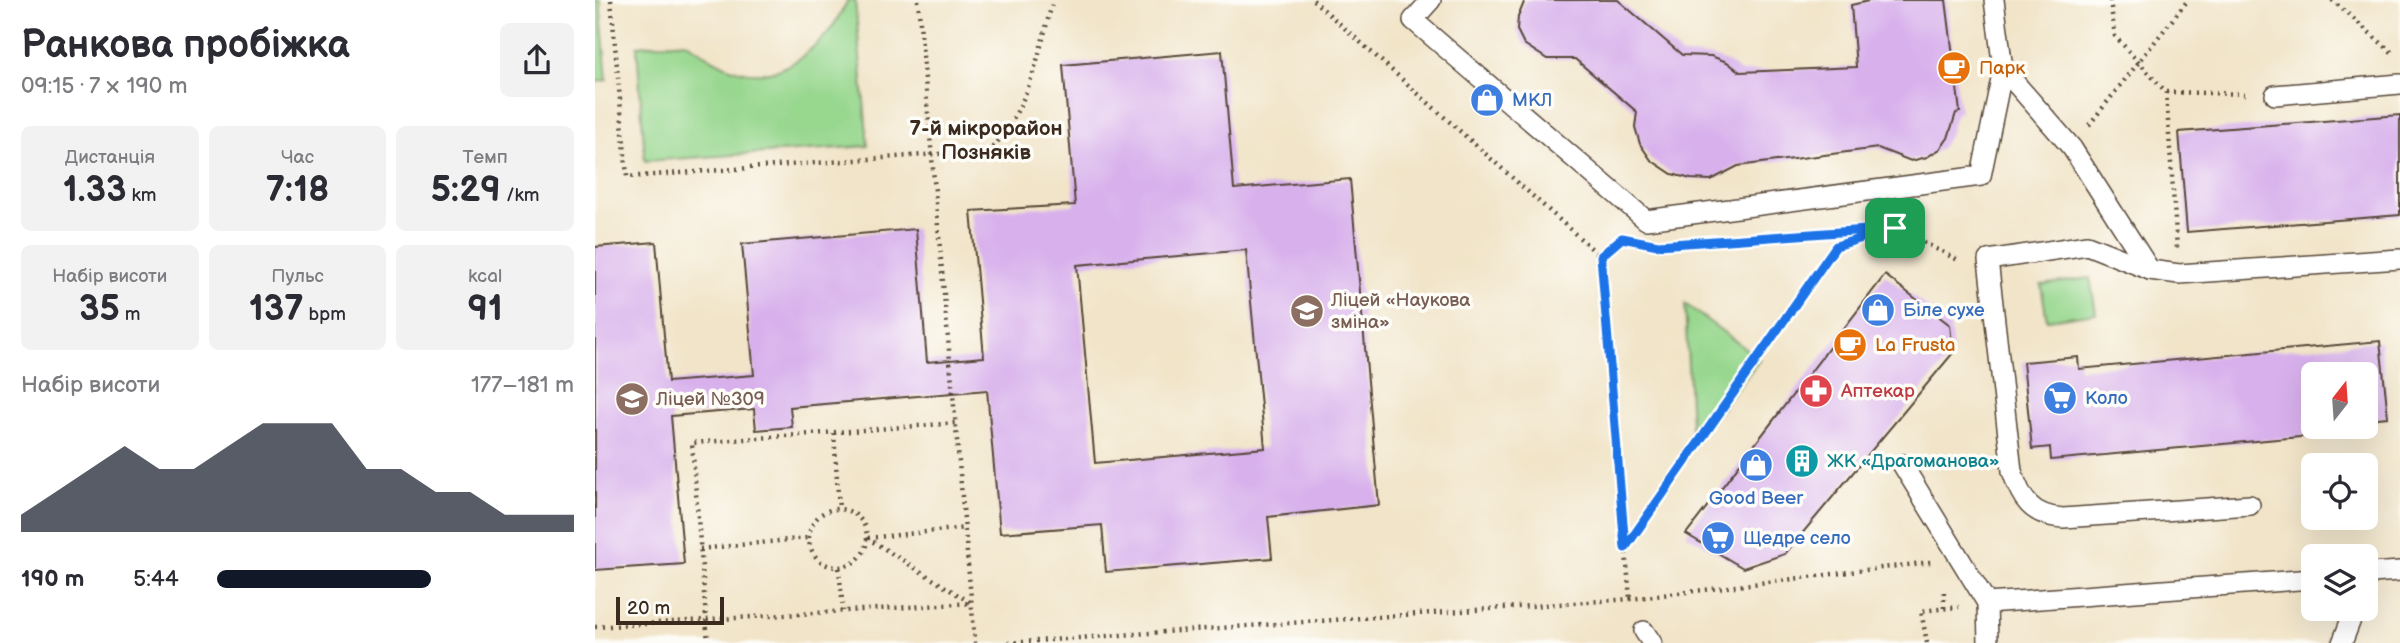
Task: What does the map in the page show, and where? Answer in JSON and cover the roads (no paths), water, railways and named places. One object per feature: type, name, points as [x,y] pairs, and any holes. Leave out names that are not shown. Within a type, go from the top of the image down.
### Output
[{"type":"lane","points":[[1431,0],[1413,20],[1646,220],[1981,176],[2003,69],[1994,0]]},
{"type":"lane","points":[[2003,69],[2072,148],[2150,270]]},
{"type":"lane","points":[[2275,95],[2400,84]]},
{"type":"lane","points":[[2251,505],[2063,518],[2047,517],[2032,510],[2023,500],[2012,471],[1988,260],[2087,245],[2150,270],[2179,274],[2400,259]]},
{"type":"lane","points":[[1902,464],[1987,603],[1987,643]]},
{"type":"lane","points":[[2378,574],[2400,571]]},
{"type":"lane","points":[[1987,603],[2301,580]]},
{"type":"lane","points":[[2342,643],[2350,621]]},
{"type":"place","name":"Парк","points":[[1954,68]]},
{"type":"place","name":"МКЛ","points":[[1487,100]]},
{"type":"place","name":"Біле сухе","points":[[1878,310]]},
{"type":"place","name":"Ліцей «Наукова зміна»","points":[[1307,311]]},
{"type":"place","name":"La Frusta","points":[[1850,345]]},
{"type":"place","name":"Аптекар","points":[[1816,391]]},
{"type":"place","name":"Коло","points":[[2060,398]]},
{"type":"place","name":"Ліцей №309","points":[[632,399]]},
{"type":"place","name":"ЖК «Драгоманова»","points":[[1802,461]]},
{"type":"place","name":"Good Beer","points":[[1756,465]]},
{"type":"place","name":"Щедре село","points":[[1718,538]]},
{"type":"district","name":"7-й мікрорайон Позняків","points":[[986,140]]}]
